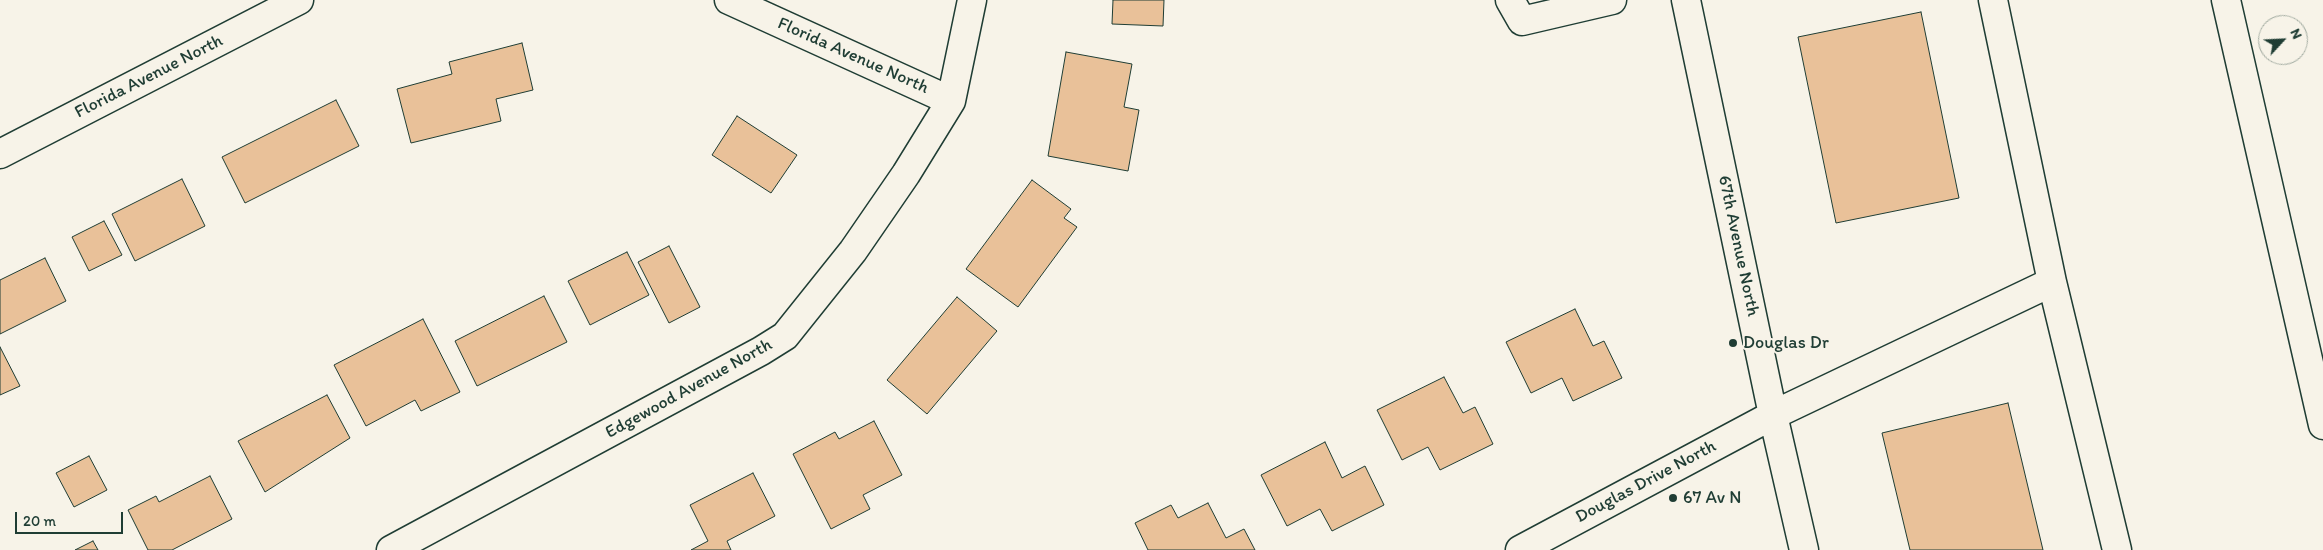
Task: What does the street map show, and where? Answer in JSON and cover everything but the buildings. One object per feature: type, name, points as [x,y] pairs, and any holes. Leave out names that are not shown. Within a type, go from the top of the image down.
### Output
[{"type":"main road","name":"Florida Avenue North","points":[[0,154],[298,0]]},
{"type":"main road","name":"Florida Avenue North","points":[[729,0],[950,100]]},
{"type":"main road","name":"Edgewood Avenue North","points":[[391,550],[761,351],[785,336],[853,251],[906,174],[950,100],[972,0]]},
{"type":"main road","points":[[1510,0],[1522,21],[1612,0]]},
{"type":"main road","name":"67th Avenue North","points":[[1686,0],[1773,415],[1804,550]]},
{"type":"main road","points":[[1993,0],[2052,282],[2117,550]]},
{"type":"main road","points":[[2226,0],[2323,425]]},
{"type":"main road","name":"Douglas Drive North","points":[[1520,550],[1773,415],[2052,282]]},
{"type":"place","name":"Douglas Dr","points":[[1733,343]]},
{"type":"place","name":"67 Av N","points":[[1673,498]]}]
